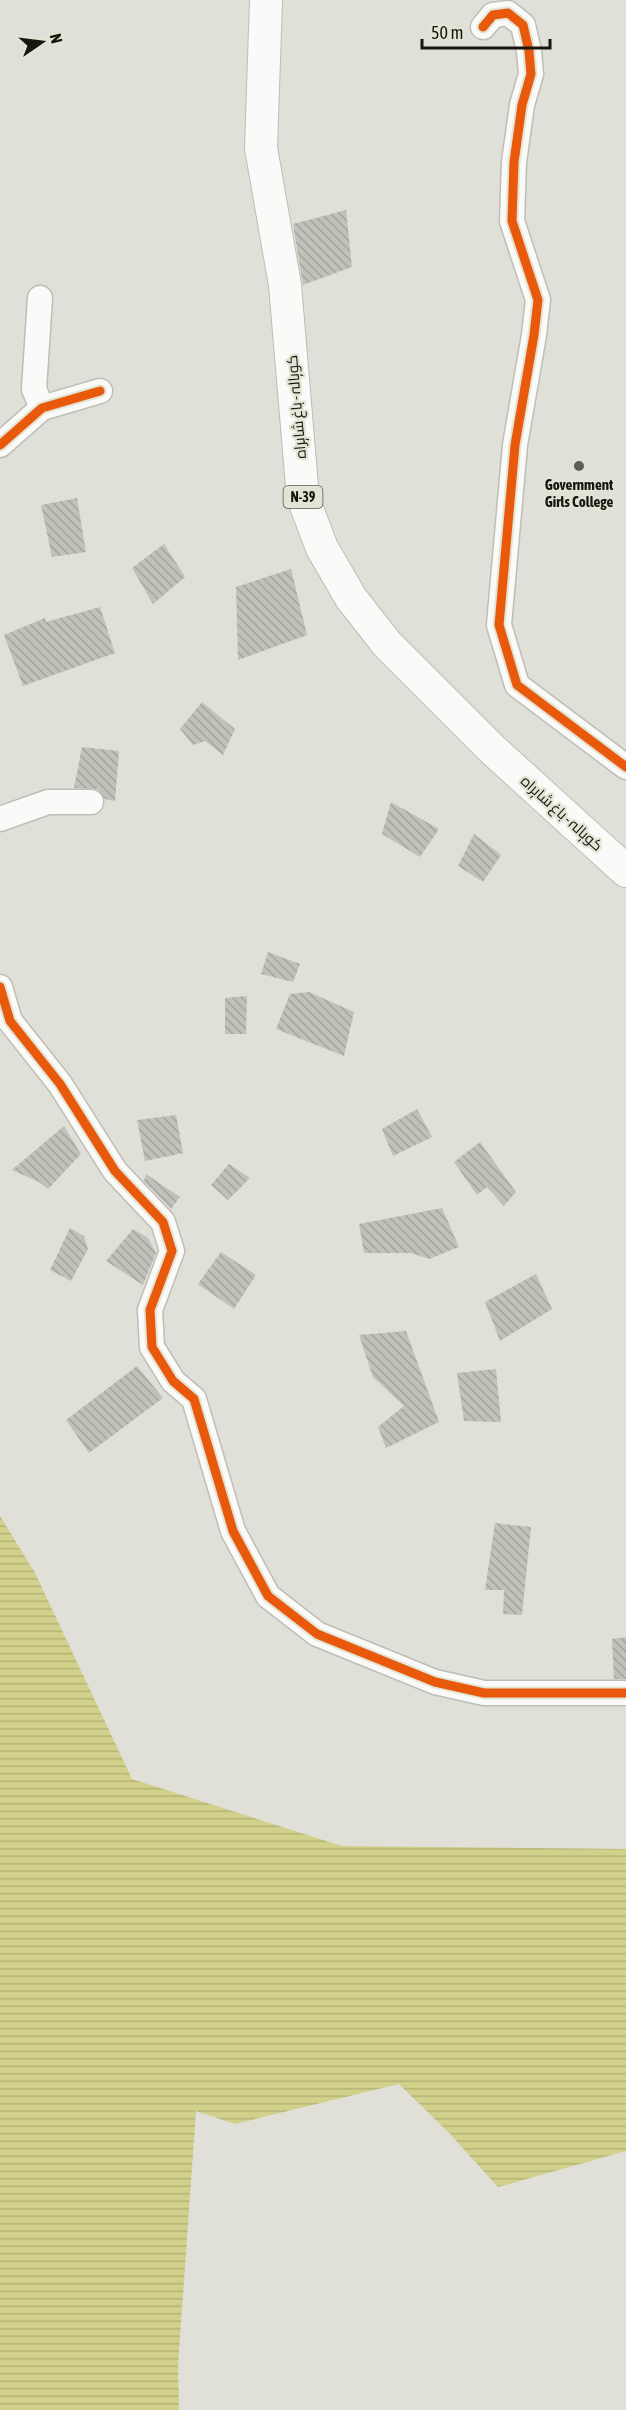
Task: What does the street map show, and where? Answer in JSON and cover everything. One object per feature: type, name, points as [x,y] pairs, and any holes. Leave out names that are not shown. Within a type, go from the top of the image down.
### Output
[{"type":"main road","name":"کوہالہ - باغ شاہراہ","points":[[266,0],[261,148],[285,285],[303,498],[322,548],[351,598],[387,644],[492,749],[626,871]]},
{"type":"street","points":[[483,27],[493,15],[508,13],[523,25],[530,51],[531,74],[522,105],[514,162],[512,221],[538,300],[515,445],[500,625],[517,685],[626,767]]},
{"type":"street","points":[[40,298],[34,389],[42,408]]},
{"type":"street","points":[[0,445],[42,408],[100,390]]},
{"type":"street","points":[[0,819],[48,802],[91,802]]},
{"type":"street","points":[[0,987],[10,1021],[60,1084],[115,1171],[163,1222],[172,1251],[150,1310],[152,1347],[173,1381],[194,1399],[232,1531],[268,1596],[317,1634],[435,1682],[483,1693],[626,1693]]},
{"type":"shaded area","points":[[0,1516],[35,1573],[132,1779],[342,1846],[626,1849],[626,2151],[498,2187],[450,2134],[399,2084],[235,2124],[196,2111],[178,2366],[179,2410],[0,2410]]},
{"type":"building","points":[[346,210],[352,267],[303,285],[293,224]]},
{"type":"building","points":[[77,498],[86,552],[52,557],[41,505]]},
{"type":"building","points":[[164,544],[185,577],[153,604],[132,568]]},
{"type":"building","points":[[291,569],[307,635],[238,660],[236,587]]},
{"type":"building","points":[[100,607],[115,653],[23,686],[4,635],[45,618],[46,622]]},
{"type":"building","points":[[202,702],[235,729],[223,755],[205,741],[193,745],[180,729]]},
{"type":"building","points":[[82,747],[119,751],[115,801],[105,799],[98,789],[74,788]]},
{"type":"building","points":[[391,802],[439,829],[420,857],[382,834]]},
{"type":"building","points":[[474,834],[501,855],[483,882],[458,866]]},
{"type":"building","points":[[268,952],[300,964],[293,982],[261,974]]},
{"type":"building","points":[[309,992],[354,1012],[344,1056],[276,1029],[290,994]]},
{"type":"building","points":[[247,996],[246,1034],[225,1034],[225,998]]},
{"type":"building","points":[[417,1109],[432,1137],[393,1156],[382,1129]]},
{"type":"building","points":[[176,1115],[183,1153],[145,1161],[137,1120]]},
{"type":"building","points":[[64,1126],[81,1154],[48,1189],[39,1182],[12,1170]]},
{"type":"building","points":[[480,1142],[516,1192],[504,1206],[487,1187],[477,1195],[454,1162]]},
{"type":"building","points":[[229,1164],[250,1178],[228,1200],[211,1185]]},
{"type":"building","points":[[146,1174],[180,1197],[171,1209],[144,1181]]},
{"type":"building","points":[[442,1208],[459,1247],[429,1259],[411,1253],[364,1253],[359,1224]]},
{"type":"building","points":[[70,1228],[84,1236],[88,1249],[71,1281],[50,1270]]},
{"type":"building","points":[[133,1229],[148,1238],[156,1253],[143,1285],[106,1261]]},
{"type":"building","points":[[221,1252],[256,1275],[234,1309],[198,1284]]},
{"type":"building","points":[[536,1274],[552,1309],[500,1341],[485,1302]]},
{"type":"building","points":[[406,1331],[439,1422],[386,1448],[378,1427],[404,1406],[373,1377],[359,1335]]},
{"type":"building","points":[[137,1366],[163,1398],[89,1453],[66,1420]]},
{"type":"building","points":[[496,1369],[501,1422],[464,1421],[457,1373]]},
{"type":"building","points":[[495,1523],[531,1527],[522,1615],[503,1614],[504,1590],[485,1590]]},
{"type":"building","points":[[626,1637],[626,1679],[614,1679],[612,1639]]},
{"type":"cycle path","points":[[483,27],[493,15],[508,13],[523,25],[529,51],[531,74],[522,105],[514,162],[512,221],[538,300],[515,445],[499,625],[517,685],[626,767]]},
{"type":"cycle path","points":[[0,445],[42,408],[100,391]]},
{"type":"cycle path","points":[[0,987],[10,1021],[60,1084],[115,1171],[163,1222],[172,1251],[150,1310],[152,1347],[173,1381],[194,1399],[233,1531],[268,1596],[317,1634],[435,1682],[484,1693],[626,1693]]},
{"type":"place","name":"Government Girls College","points":[[579,466]]}]
